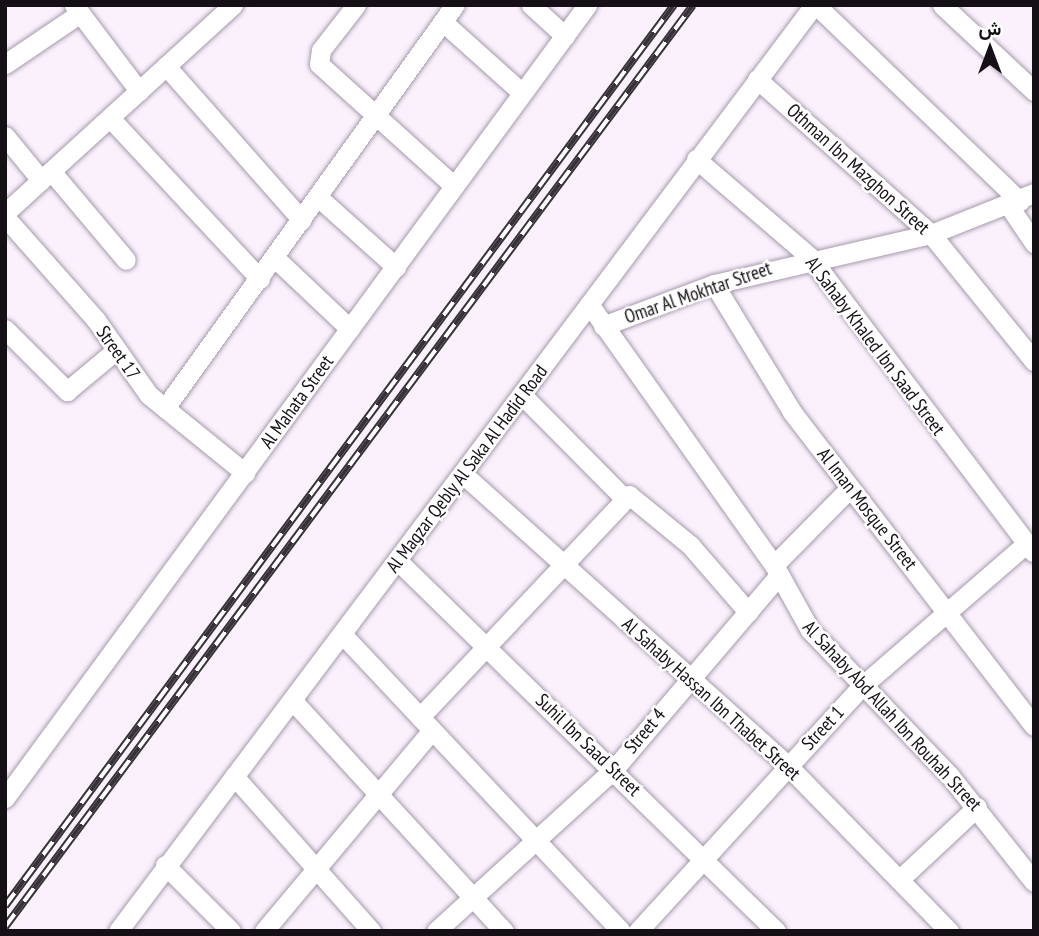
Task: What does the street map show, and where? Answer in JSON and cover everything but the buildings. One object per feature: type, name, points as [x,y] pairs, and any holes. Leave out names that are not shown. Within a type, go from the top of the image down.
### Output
[{"type":"street","points":[[5,215],[233,5]]},
{"type":"street","points":[[356,5],[321,50],[319,64],[454,186]]},
{"type":"street","points":[[165,408],[302,220],[372,113],[455,5]]},
{"type":"street","points":[[531,5],[565,36]]},
{"type":"street","name":"Al Mahata Street","points":[[5,798],[587,5]]},
{"type":"street","points":[[815,5],[1021,200],[1034,243]]},
{"type":"street","name":"Al Magzar Qebly Al Saka Al Hadid Road","points":[[118,931],[165,865],[524,397],[695,159],[815,5]]},
{"type":"street","points":[[942,5],[1034,91]]},
{"type":"street","points":[[5,64],[76,10],[139,91]]},
{"type":"street","points":[[443,22],[522,93]]},
{"type":"street","points":[[166,66],[302,220]]},
{"type":"street","name":"Othman Ibn Mazghon Street","points":[[757,79],[931,234],[1034,361]]},
{"type":"street","points":[[110,118],[260,279]]},
{"type":"street","points":[[5,136],[46,175],[126,260]]},
{"type":"street","name":"Al Sahaby Khaled Ibn Saad Street","points":[[695,159],[810,257],[1030,548]]},
{"type":"street","points":[[318,197],[396,267]]},
{"type":"street","name":"Omar Al Mokhtar Street","points":[[603,326],[714,284],[810,257],[931,234],[1021,200]]},
{"type":"street","name":"Street 17","points":[[5,215],[116,350],[131,375],[165,408],[245,473]]},
{"type":"street","points":[[275,258],[350,329]]},
{"type":"street","name":"Al Iman Mosque Street","points":[[714,284],[778,390],[850,488],[1034,726]]},
{"type":"street","name":"Al Sahaby Abd Allah Ibn Rouhah Street","points":[[589,304],[777,570],[810,630],[977,807],[1034,882]]},
{"type":"street","points":[[5,329],[67,391],[116,350]]},
{"type":"street","points":[[524,397],[624,498]]},
{"type":"street","name":"Al Sahaby Hassan Ibn Thabet Street","points":[[464,475],[562,566],[788,766],[901,878],[950,931]]},
{"type":"street","name":"Street 4","points":[[436,931],[614,769],[747,612],[777,570],[850,488]]},
{"type":"street","points":[[264,931],[378,793],[426,723],[485,645],[624,498],[636,495],[680,536],[747,612]]},
{"type":"street","name":"Street 1","points":[[638,931],[863,685],[945,610],[1030,548]]},
{"type":"street","name":"Suhil Ibn Saad Street","points":[[398,561],[706,859],[776,931]]},
{"type":"street","points":[[342,634],[621,931]]},
{"type":"street","points":[[292,700],[504,931]]},
{"type":"street","points":[[234,775],[317,865],[371,931]]},
{"type":"street","points":[[901,878],[977,807]]},
{"type":"street","points":[[165,865],[231,931]]},
{"type":"railway","points":[[5,906],[674,5]]},
{"type":"railway","points":[[5,927],[693,5]]}]
